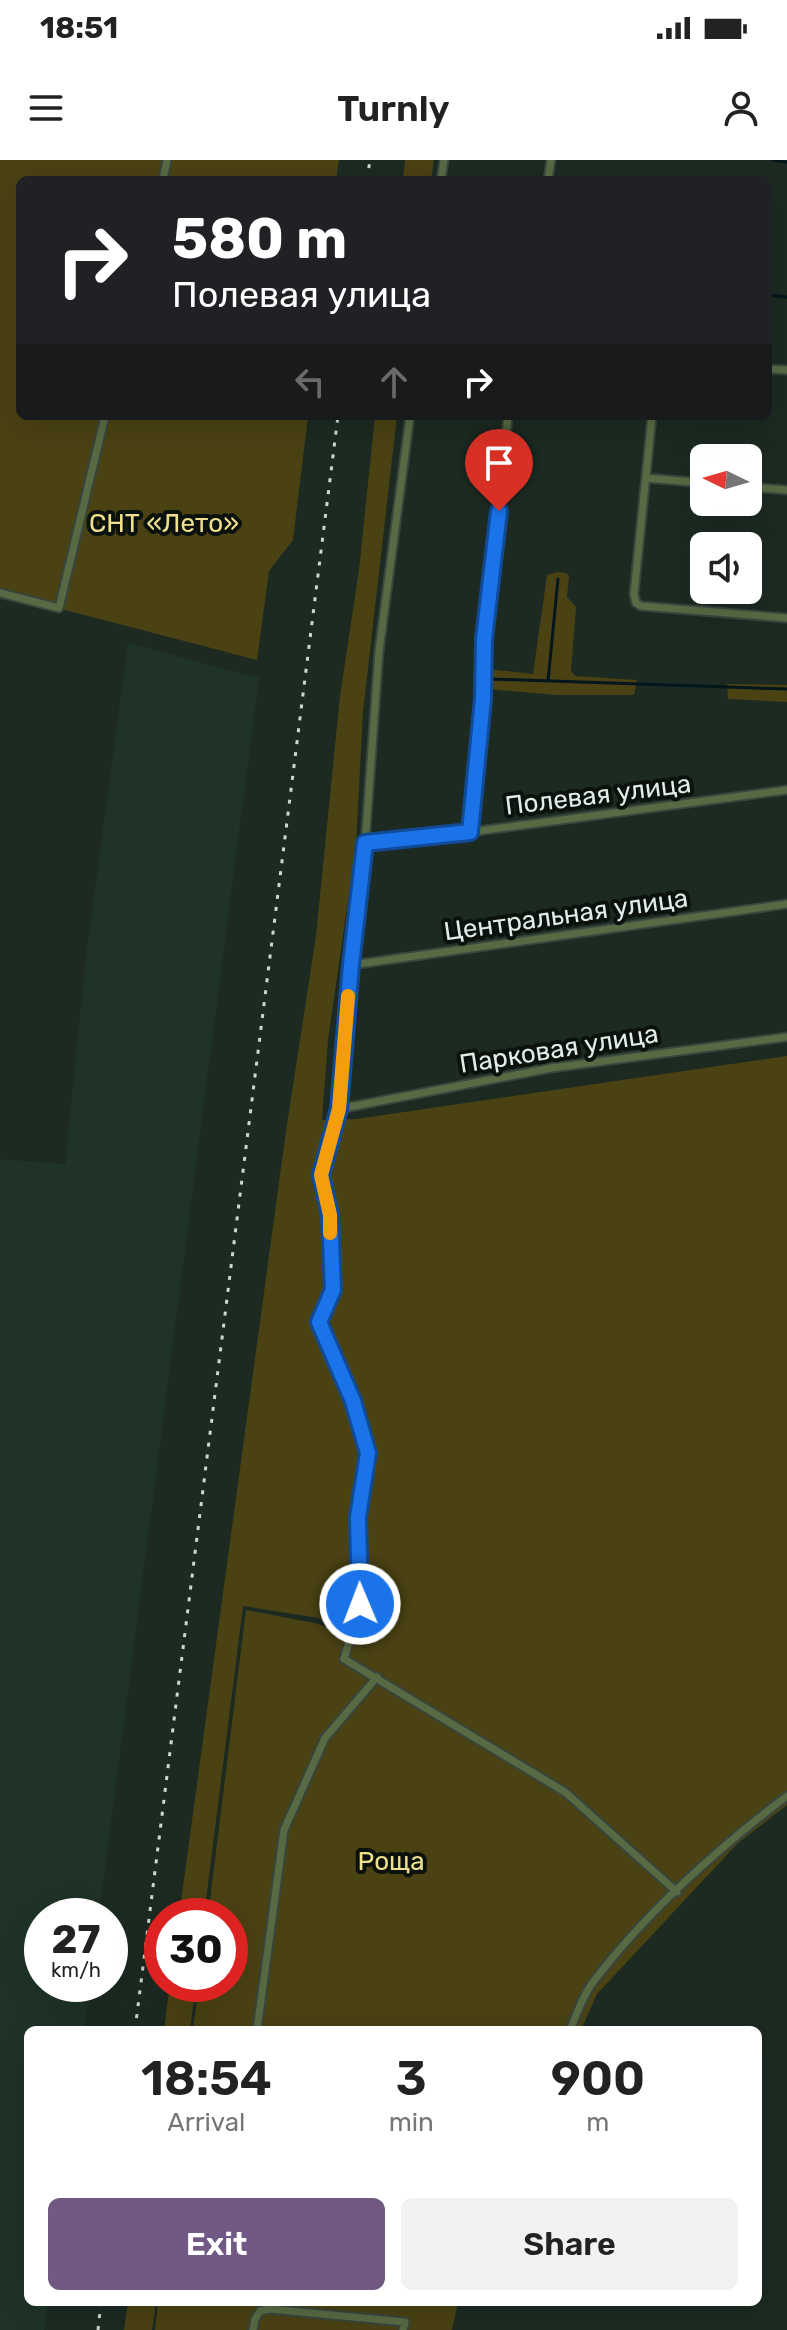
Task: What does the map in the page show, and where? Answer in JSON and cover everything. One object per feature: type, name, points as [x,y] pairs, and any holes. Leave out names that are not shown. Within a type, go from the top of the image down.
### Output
[{"type":"street","points":[[0,593],[59,608],[104,420]]},
{"type":"street","points":[[409,420],[379,651],[365,843],[339,1109],[321,1175],[330,1215],[333,1290],[319,1322],[353,1401],[368,1453],[358,1517],[360,1604],[344,1659],[565,1792],[677,1892]]},
{"type":"street","points":[[470,832],[483,699],[484,639],[508,420]]},
{"type":"street","points":[[652,420],[634,594],[636,603],[641,606],[787,618]]},
{"type":"street","points":[[646,478],[690,482]]},
{"type":"street","points":[[762,488],[787,490]]},
{"type":"street","name":"Полевая улица","points":[[365,843],[787,790]]},
{"type":"street","name":"Центральная улица","points":[[351,965],[787,904]]},
{"type":"street","name":"Парковая улица","points":[[339,1109],[551,1068],[787,1037]]},
{"type":"street","points":[[258,2026],[284,1830],[325,1738],[377,1677]]},
{"type":"street","points":[[572,2026],[590,1987],[640,1928],[731,1838],[787,1796]]},
{"type":"street","points":[[253,2330],[260,2311],[269,2309],[405,2322],[403,2330]]},
{"type":"shaded area","points":[[128,643],[259,678],[101,1898],[24,1898],[24,2002],[88,2002],[85,2026],[24,2026],[24,2306],[47,2306],[44,2330],[0,2330],[0,1159],[65,1164],[86,956]]},
{"type":"green space","name":"СНТ «Лето»","points":[[0,160],[339,160],[337,176],[16,176],[16,420],[308,420],[293,540],[269,571],[257,660],[0,593]]},
{"type":"green space","points":[[405,160],[434,160],[432,176],[403,176]]},
{"type":"green space","name":"Роща","points":[[375,420],[397,420],[363,712],[356,844],[328,1040],[322,1120],[356,1119],[787,1056],[787,1805],[737,1844],[597,1994],[583,2026],[194,2026],[197,2002],[248,2002],[248,1898],[210,1898],[246,1610],[319,1624],[370,1650],[319,1618],[243,1606],[206,1898],[181,1898],[286,1131],[316,936],[340,696],[359,570]]},
{"type":"green space","points":[[557,572],[569,576],[567,597],[576,607],[571,671],[575,676],[637,680],[634,695],[556,695],[489,689],[486,686],[487,669],[533,674],[547,575]]},
{"type":"green space","points":[[727,684],[787,685],[787,702],[728,699]]},
{"type":"green space","points":[[168,2002],[194,2002],[191,2026],[165,2026]]},
{"type":"green space","points":[[127,2306],[155,2306],[152,2330],[124,2330]]},
{"type":"green space","points":[[158,2306],[457,2306],[452,2330],[155,2330]]},
{"type":"waterway","points":[[773,160],[787,162]]},
{"type":"waterway","points":[[772,295],[787,297]]},
{"type":"waterway","points":[[548,681],[558,579]]},
{"type":"waterway","points":[[490,679],[787,689]]},
{"type":"railway","points":[[368,176],[370,160]]},
{"type":"railway","points":[[136,2026],[337,420]]},
{"type":"railway","points":[[98,2330],[101,2306]]},
{"type":"slow traffic","points":[[330,1233],[330,1215],[321,1175],[339,1109],[348,996]]},
{"type":"route","points":[[360,1604],[358,1517],[368,1453],[353,1401],[319,1322],[333,1290],[330,1215],[321,1175],[339,1109],[365,843],[470,832],[483,699],[484,639],[499,511]]}]
